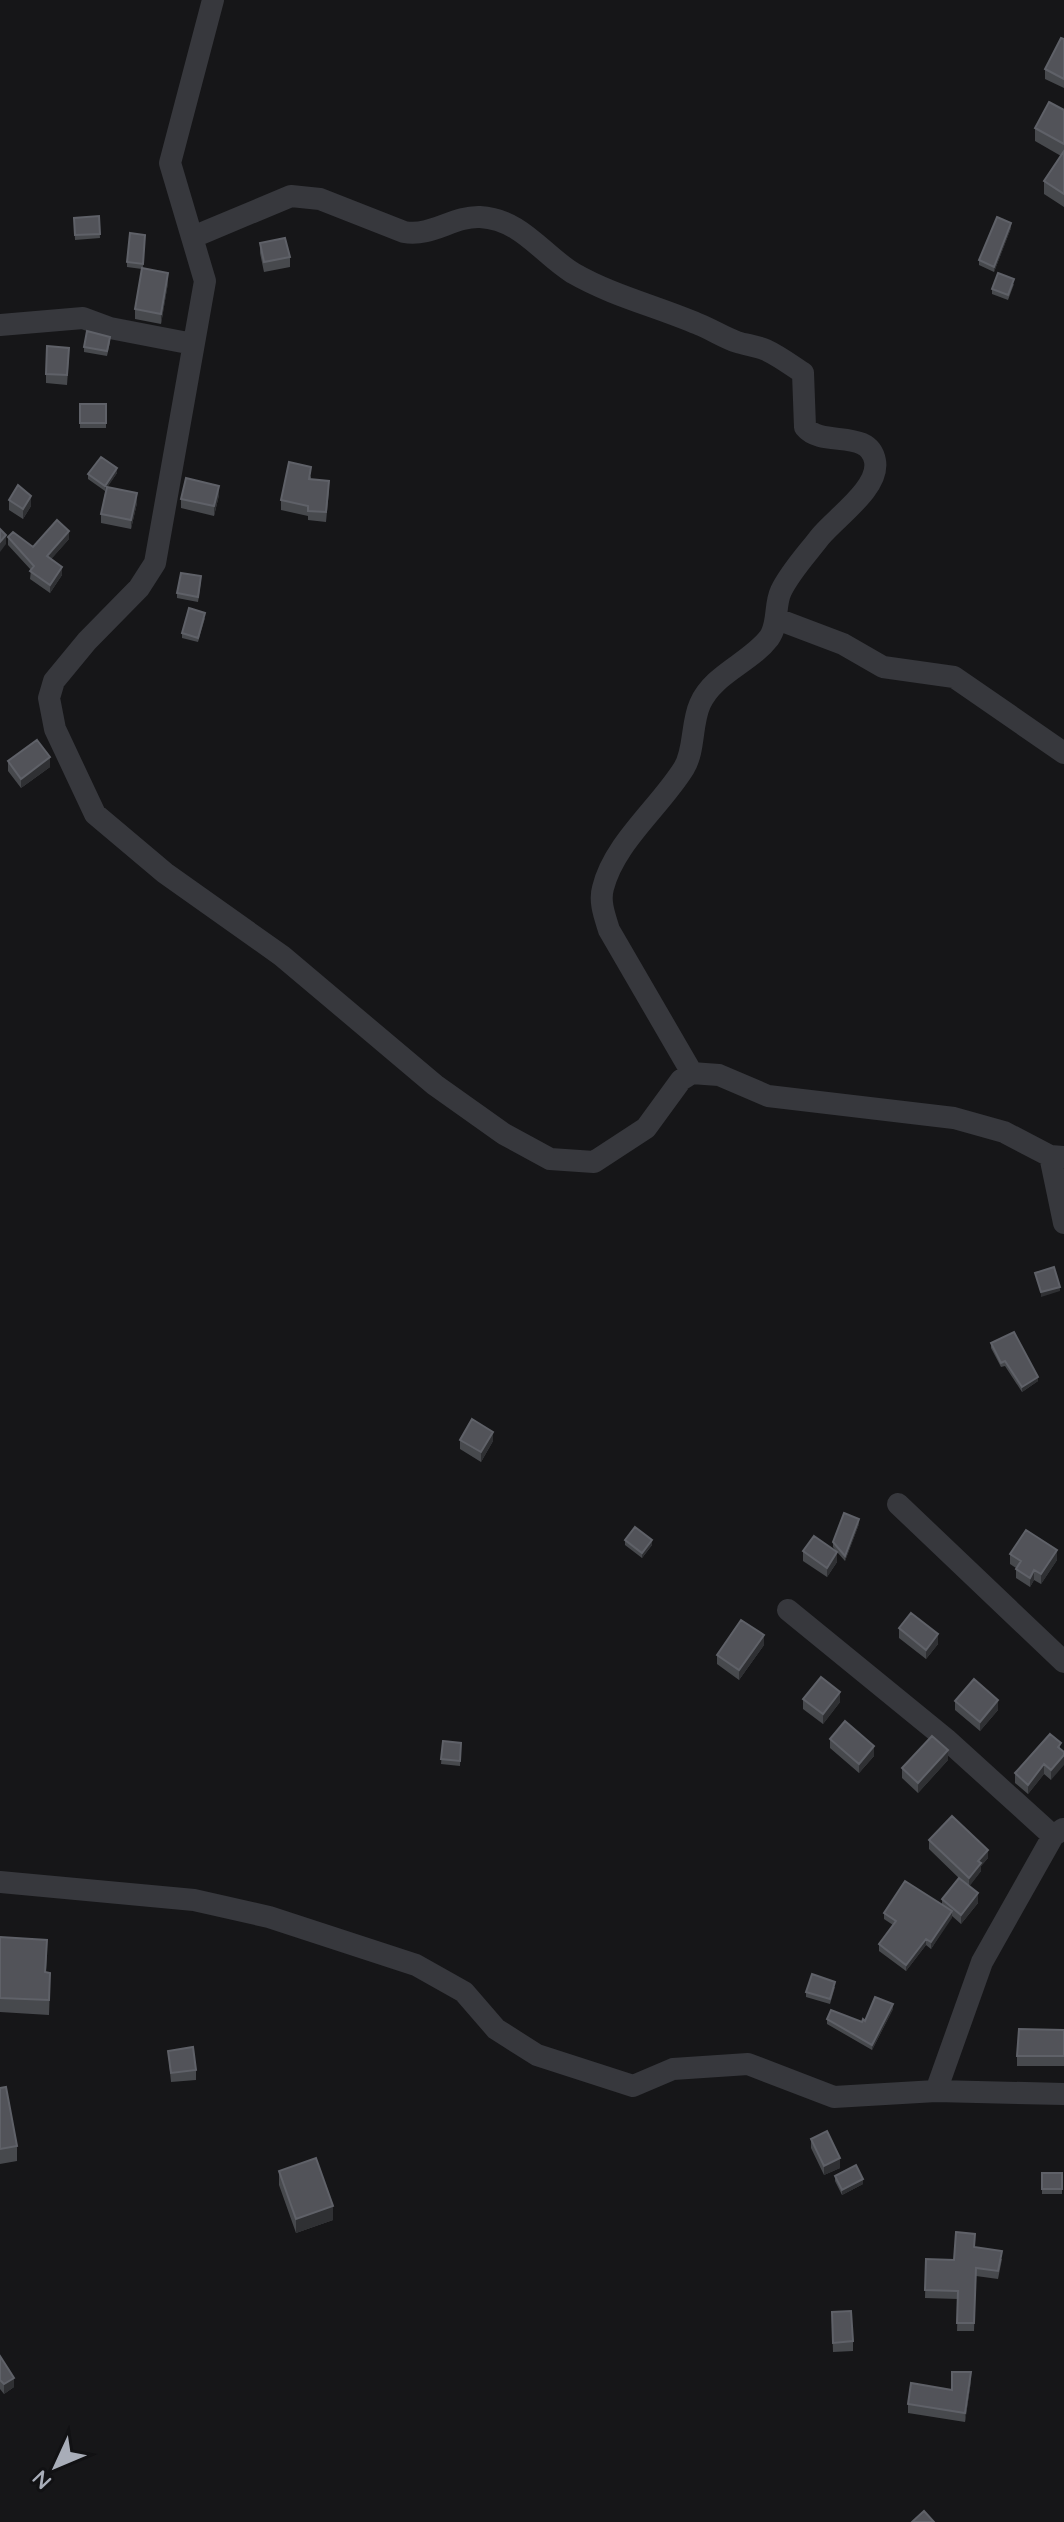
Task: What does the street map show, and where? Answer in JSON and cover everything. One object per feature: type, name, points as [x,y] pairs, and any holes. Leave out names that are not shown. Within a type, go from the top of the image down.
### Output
[{"type":"street","points":[[213,0],[170,163],[205,281],[155,563],[139,588],[87,641],[54,681],[49,698],[55,729],[95,814],[165,873],[282,956],[435,1085],[504,1134],[550,1159],[594,1162],[646,1128],[681,1080],[692,1073],[719,1075],[768,1096],[954,1118],[1004,1132],[1057,1156],[1064,1223]]},
{"type":"street","points":[[193,237],[291,196],[320,199],[416,234],[481,217],[507,224],[526,233],[571,272],[624,299],[697,323],[736,342],[765,349],[803,373],[805,427],[810,432],[818,437],[859,441],[872,453],[876,464],[874,477],[858,499],[822,534],[780,593],[777,619],[769,637],[707,690],[699,706],[686,766],[619,854],[603,889],[602,907],[609,930],[692,1073]]},
{"type":"street","points":[[0,325],[83,318],[110,328],[193,344]]},
{"type":"street","points":[[777,619],[843,644],[883,667],[954,677],[1064,753]]},
{"type":"street","points":[[898,1504],[1064,1662]]},
{"type":"street","points":[[788,1610],[1058,1832],[982,1962],[936,2091]]},
{"type":"street","points":[[0,1882],[194,1900],[269,1917],[416,1965],[464,1992],[496,2029],[537,2055],[633,2086],[673,2069],[748,2064],[834,2097],[936,2091],[1064,2094]]},
{"type":"building","points":[[1061,38],[1064,39],[1064,79],[1045,69]]},
{"type":"building","points":[[1049,102],[1064,110],[1064,144],[1035,128]]},
{"type":"building","points":[[1064,151],[1064,194],[1044,181]]},
{"type":"building","points":[[99,216],[100,234],[75,235],[74,218]]},
{"type":"building","points":[[997,217],[1011,223],[994,267],[979,260]]},
{"type":"building","points":[[130,233],[145,235],[143,264],[127,262]]},
{"type":"building","points":[[285,238],[290,257],[264,262],[260,243]]},
{"type":"building","points":[[142,268],[168,273],[161,314],[135,309]]},
{"type":"building","points":[[998,273],[1014,279],[1008,295],[992,289]]},
{"type":"building","points":[[87,331],[110,337],[107,351],[84,347]]},
{"type":"building","points":[[47,346],[69,348],[67,375],[46,374]]},
{"type":"building","points":[[80,404],[106,404],[106,423],[80,423]]},
{"type":"building","points":[[101,457],[117,468],[105,486],[88,474]]},
{"type":"building","points":[[289,462],[311,467],[309,479],[329,481],[326,512],[308,511],[308,506],[281,500]]},
{"type":"building","points":[[186,478],[219,486],[214,506],[181,499]]},
{"type":"building","points":[[18,485],[31,496],[23,509],[9,500]]},
{"type":"building","points":[[107,487],[137,493],[131,520],[101,514]]},
{"type":"building","points":[[57,520],[69,531],[47,556],[62,567],[50,585],[30,571],[34,566],[8,537],[13,532],[33,547]]},
{"type":"building","points":[[181,573],[201,576],[198,597],[177,593]]},
{"type":"building","points":[[189,608],[205,613],[198,638],[182,633]]},
{"type":"building","points":[[37,740],[50,757],[21,779],[8,761]]},
{"type":"building","points":[[1054,1267],[1060,1287],[1041,1292],[1035,1273]]},
{"type":"building","points":[[1014,1332],[1038,1377],[1022,1387],[1005,1361],[1001,1363],[991,1343]]},
{"type":"building","points":[[472,1419],[493,1432],[481,1452],[460,1440]]},
{"type":"building","points":[[844,1513],[859,1519],[845,1556],[833,1542]]},
{"type":"building","points":[[635,1527],[652,1540],[642,1553],[625,1540]]},
{"type":"building","points":[[1026,1530],[1057,1550],[1041,1574],[1034,1570],[1030,1578],[1016,1569],[1021,1561],[1010,1554]]},
{"type":"building","points":[[814,1536],[837,1552],[827,1568],[803,1551]]},
{"type":"building","points":[[911,1613],[938,1634],[926,1650],[899,1628]]},
{"type":"building","points":[[741,1620],[764,1635],[739,1670],[717,1655]]},
{"type":"building","points":[[821,1677],[840,1692],[823,1714],[803,1699]]},
{"type":"building","points":[[974,1679],[998,1700],[980,1722],[955,1701]]},
{"type":"building","points":[[845,1721],[874,1746],[859,1764],[830,1739]]},
{"type":"building","points":[[1050,1734],[1061,1743],[1058,1747],[1064,1755],[1051,1770],[1044,1764],[1028,1785],[1015,1773]]},
{"type":"building","points":[[932,1736],[948,1750],[918,1783],[902,1768]]},
{"type":"building","points":[[443,1741],[461,1743],[460,1761],[441,1759]]},
{"type":"building","points":[[952,1816],[988,1850],[969,1878],[929,1840]]},
{"type":"building","points":[[959,1878],[978,1893],[961,1915],[942,1899]]},
{"type":"building","points":[[905,1881],[952,1911],[931,1942],[926,1939],[906,1965],[879,1944],[896,1921],[884,1913]]},
{"type":"building","points":[[0,1937],[47,1940],[45,1972],[50,1973],[49,2000],[0,1998]]},
{"type":"building","points":[[812,1974],[835,1982],[830,1999],[806,1992]]},
{"type":"building","points":[[875,1997],[893,2004],[872,2045],[827,2019],[831,2010],[865,2021]]},
{"type":"building","points":[[1019,2029],[1064,2030],[1064,2056],[1017,2056]]},
{"type":"building","points":[[193,2047],[196,2070],[171,2073],[168,2051]]},
{"type":"building","points":[[6,2087],[17,2146],[0,2149],[0,2088]]},
{"type":"building","points":[[827,2131],[840,2158],[824,2166],[811,2139]]},
{"type":"building","points":[[316,2158],[333,2206],[296,2219],[279,2171]]},
{"type":"building","points":[[856,2165],[863,2179],[842,2190],[835,2176]]},
{"type":"building","points":[[1042,2173],[1062,2173],[1062,2189],[1042,2189]]},
{"type":"building","points":[[956,2232],[975,2234],[974,2247],[1002,2251],[998,2271],[976,2268],[974,2323],[957,2323],[958,2291],[925,2290],[926,2259],[954,2260]]},
{"type":"building","points":[[851,2311],[853,2341],[833,2343],[832,2312]]},
{"type":"building","points":[[0,2356],[14,2378],[4,2384],[0,2380]]},
{"type":"building","points":[[952,2372],[971,2372],[965,2413],[908,2404],[911,2383],[952,2390]]},
{"type":"building","points":[[924,2511],[934,2522],[912,2522]]}]
